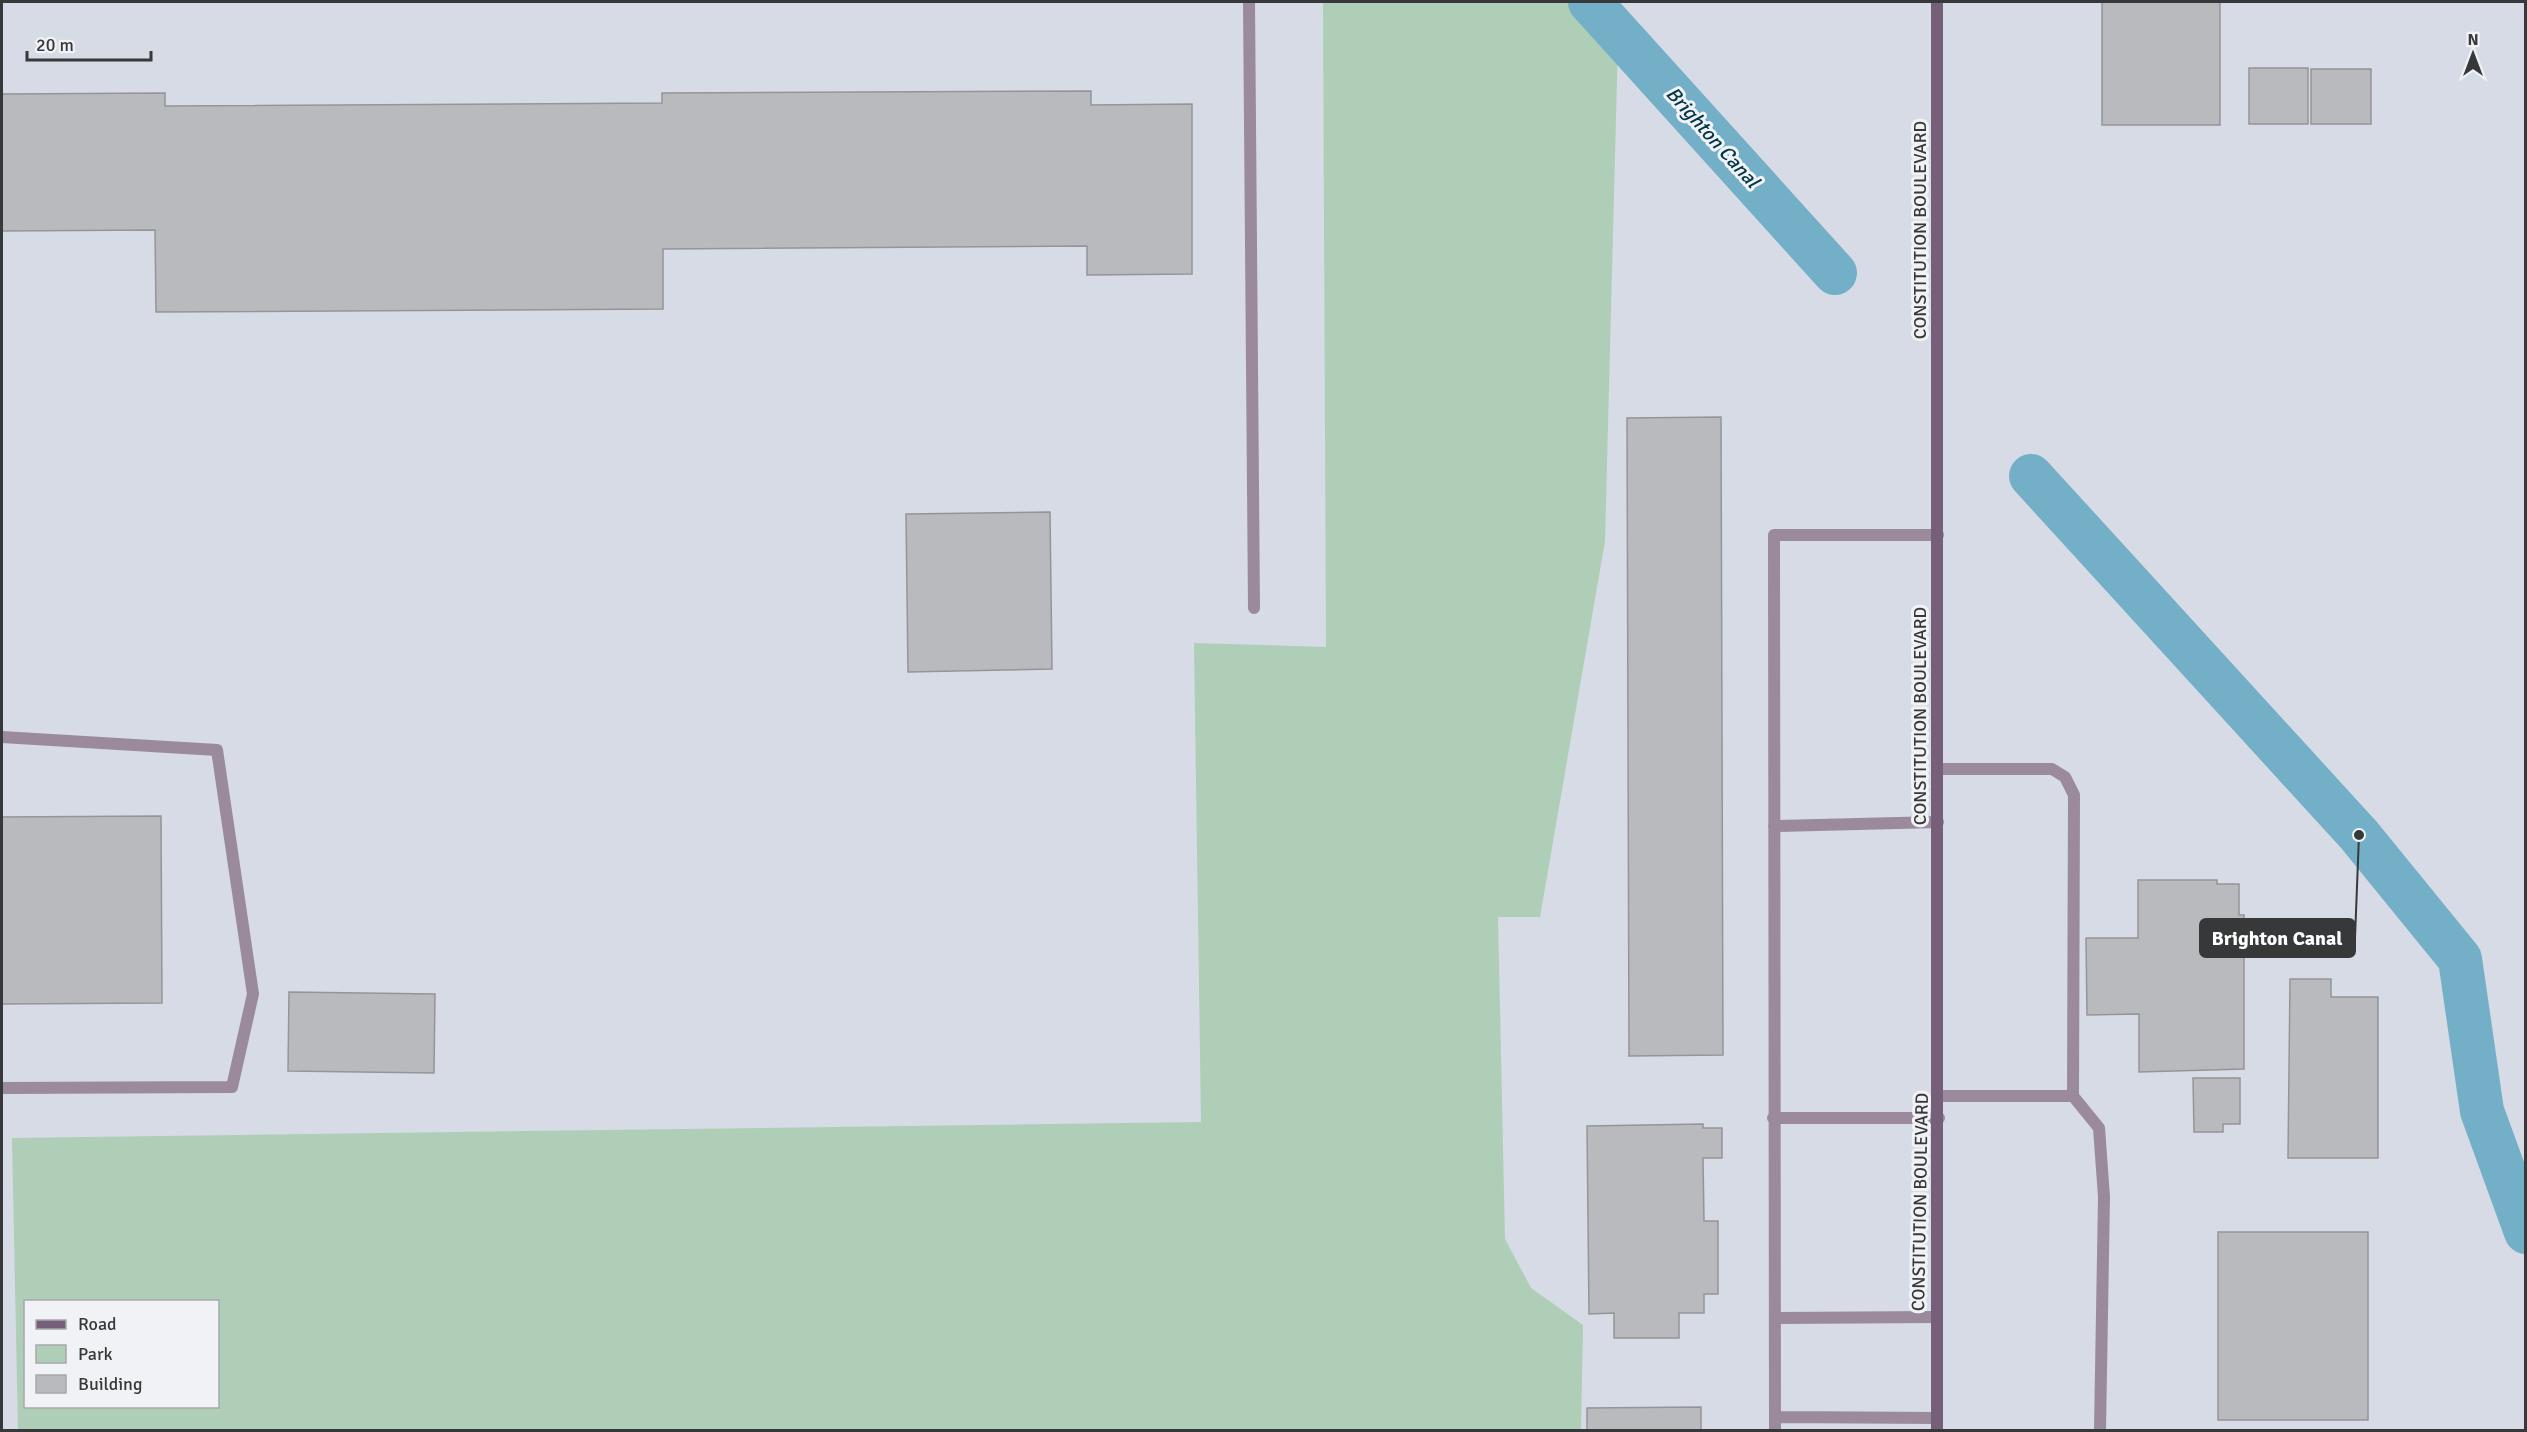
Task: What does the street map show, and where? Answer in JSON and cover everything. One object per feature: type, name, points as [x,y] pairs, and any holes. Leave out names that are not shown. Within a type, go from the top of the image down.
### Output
[{"type":"street","name":"CONSTITUTION BOULEVARD","points":[[1937,2],[1939,1095],[1937,1424]]},
{"type":"lane","points":[[1249,2],[1254,608]]},
{"type":"lane","points":[[1775,1431],[1774,535],[1938,535]]},
{"type":"lane","points":[[2,737],[217,750],[253,994],[232,1087],[2,1088]]},
{"type":"lane","points":[[1938,769],[2052,769],[2065,777],[2074,795],[2073,1096],[2099,1128],[2104,1197],[2100,1431]]},
{"type":"lane","points":[[1774,826],[1938,822]]},
{"type":"lane","points":[[1939,1095],[2073,1096]]},
{"type":"lane","points":[[1773,1118],[1939,1118]]},
{"type":"lane","points":[[1775,1318],[1936,1317]]},
{"type":"lane","points":[[1775,1417],[1937,1424]]},
{"type":"shaded area","points":[[2,2],[2525,2],[2525,1430],[2,1430]]},
{"type":"green space","points":[[1323,2],[1619,2],[1605,541],[1540,917],[1498,917],[1505,1239],[1531,1288],[1583,1325],[1581,1430],[18,1430],[12,1138],[1201,1122],[1194,643],[1326,647]]},
{"type":"building","points":[[2102,2],[2220,2],[2220,125],[2102,125]]},
{"type":"building","points":[[2249,68],[2308,68],[2308,124],[2249,124]]},
{"type":"building","points":[[2311,69],[2371,69],[2371,124],[2311,124]]},
{"type":"building","points":[[1091,91],[1091,105],[1192,104],[1192,274],[1087,275],[1087,246],[663,249],[663,309],[156,312],[155,230],[2,231],[2,94],[165,93],[165,106],[662,103],[662,93]]},
{"type":"building","points":[[1721,417],[1723,1055],[1629,1056],[1627,418]]},
{"type":"building","points":[[1050,512],[1052,669],[908,672],[906,514]]},
{"type":"building","points":[[161,816],[162,1003],[2,1004],[2,817]]},
{"type":"building","points":[[2138,880],[2217,880],[2217,884],[2239,884],[2239,915],[2244,915],[2244,1069],[2139,1072],[2139,1014],[2087,1015],[2086,938],[2138,938]]},
{"type":"building","points":[[2290,979],[2331,979],[2331,997],[2378,997],[2378,1158],[2288,1158]]},
{"type":"building","points":[[289,992],[435,994],[434,1073],[288,1071]]},
{"type":"building","points":[[2193,1078],[2240,1078],[2240,1124],[2223,1124],[2223,1132],[2194,1132]]},
{"type":"building","points":[[1703,1124],[1703,1128],[1722,1128],[1722,1158],[1703,1158],[1704,1221],[1718,1221],[1718,1294],[1704,1294],[1704,1313],[1679,1313],[1679,1338],[1614,1338],[1614,1313],[1589,1314],[1587,1126]]},
{"type":"building","points":[[2218,1232],[2368,1232],[2368,1420],[2218,1420]]},
{"type":"building","points":[[1701,1407],[1701,1430],[1587,1430],[1587,1408]]},
{"type":"waterway","name":"Brighton Canal","points":[[1590,2],[1835,273]]},
{"type":"waterway","name":"Brighton Canal","points":[[2031,476],[2359,835],[2460,959],[2482,1111],[2526,1232]]},
{"type":"place","name":"Brighton Canal","points":[[2359,835]]}]
